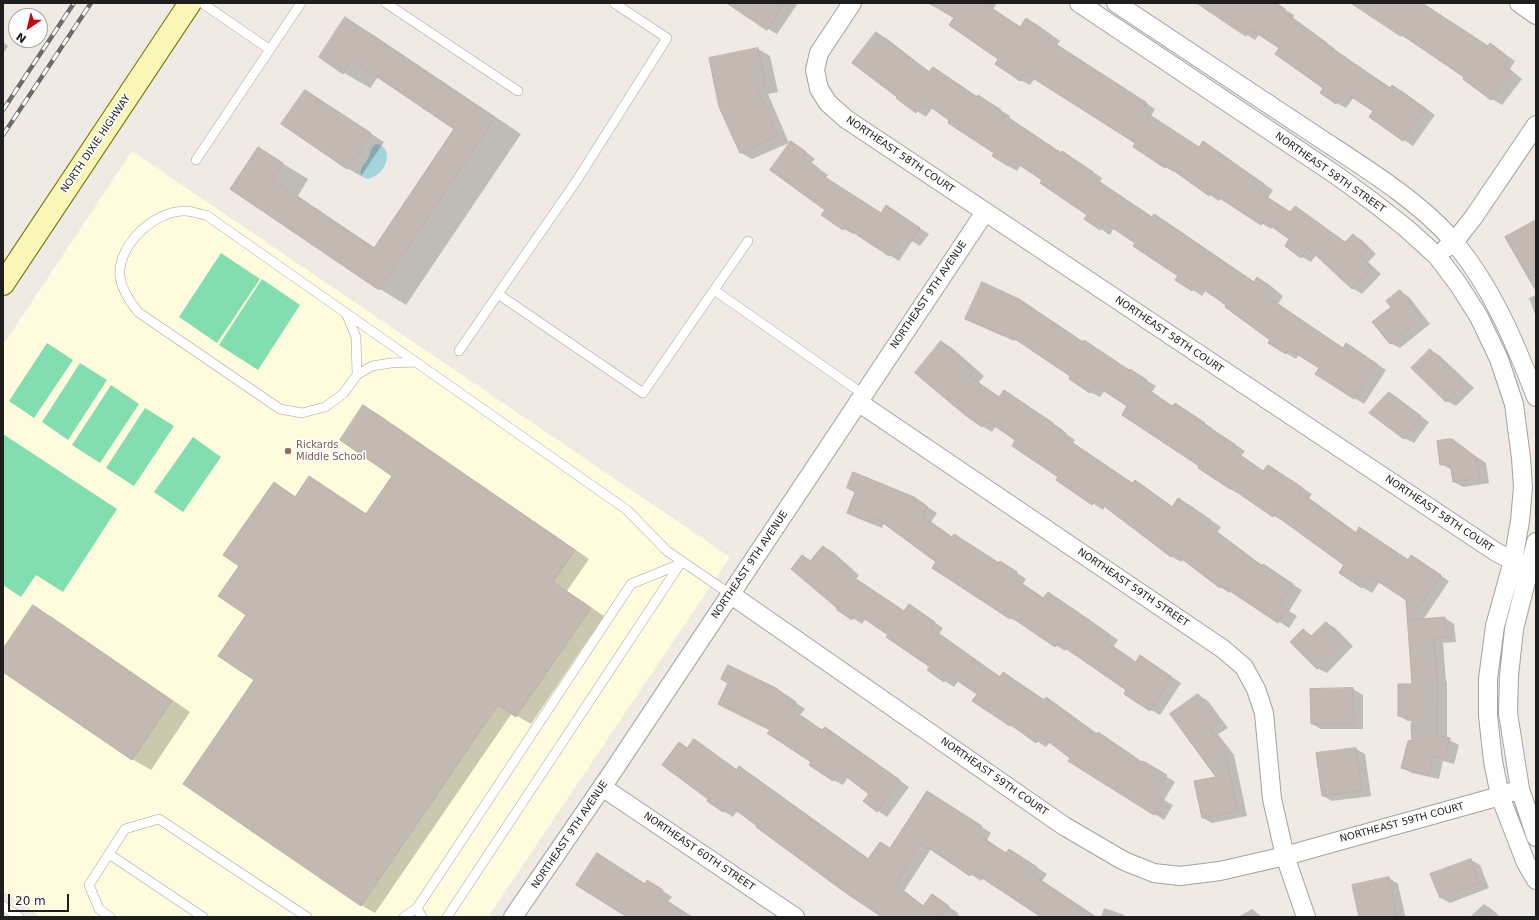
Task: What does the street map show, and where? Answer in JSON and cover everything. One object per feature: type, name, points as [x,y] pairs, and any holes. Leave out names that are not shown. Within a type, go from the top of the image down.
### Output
[{"type":"main road","name":"NORTH DIXIE HIGHWAY","points":[[3,284],[190,3]]},
{"type":"street","name":"NORTHEAST 58TH COURT","points":[[852,3],[819,53],[815,70],[819,90],[828,103],[846,119],[1496,552],[1521,564]]},
{"type":"street","name":"NORTHEAST 58TH STREET","points":[[1079,3],[1336,175],[1395,220],[1437,256],[1458,284],[1479,317],[1499,359],[1514,404]]},
{"type":"street","points":[[1116,3],[1348,157],[1403,196],[1432,220],[1454,242],[1474,269],[1493,301],[1522,360],[1536,397],[1514,404],[1523,487],[1520,521],[1521,564],[1509,676],[1508,713],[1520,789],[1536,837]]},
{"type":"street","points":[[1518,3],[1536,15]]},
{"type":"street","points":[[1437,256],[1454,242],[1473,218],[1536,125]]},
{"type":"street","name":"NORTHEAST 9TH AVENUE","points":[[513,917],[602,787],[985,212]]},
{"type":"street","name":"NORTHEAST 59TH STREET","points":[[861,398],[1223,649],[1244,666],[1256,689],[1264,713],[1272,799],[1285,856]]},
{"type":"street","points":[[1536,542],[1521,564],[1495,626],[1488,679],[1488,716],[1493,761],[1500,796],[1526,863],[1536,880]]},
{"type":"street","name":"NORTHEAST 59TH COURT","points":[[730,594],[1064,826],[1124,861],[1154,873],[1180,876],[1220,871],[1285,856],[1500,796],[1520,789]]},
{"type":"street","name":"NORTHEAST 60TH STREET","points":[[602,787],[795,917]]},
{"type":"street","points":[[1285,856],[1306,917]]},
{"type":"lane","points":[[202,3],[269,49]]},
{"type":"lane","points":[[196,160],[301,3]]},
{"type":"lane","points":[[386,3],[518,91]]},
{"type":"lane","points":[[459,351],[578,180],[667,38],[614,3]]},
{"type":"lane","points":[[416,362],[391,363],[372,366],[357,375],[343,394],[326,407],[302,413],[280,408],[138,312],[127,299],[120,276],[124,254],[135,237],[148,224],[167,214],[184,211],[206,215],[416,362],[627,510],[681,563],[730,594]]},
{"type":"lane","points":[[498,294],[643,393],[748,241]]},
{"type":"lane","points":[[714,290],[861,398]]},
{"type":"lane","points":[[346,313],[356,337],[357,375]]},
{"type":"lane","points":[[404,917],[417,908],[631,584],[681,563]]},
{"type":"lane","points":[[448,917],[681,563]]},
{"type":"lane","points":[[110,917],[99,909],[89,885],[125,829],[159,819],[307,917]]},
{"type":"lane","points":[[109,854],[203,917]]},
{"type":"lane","points":[[3,906],[19,917]]},
{"type":"lane","points":[[417,908],[422,917]]},
{"type":"shaded area","name":"Rickards Middle School","points":[[132,151],[730,557],[488,917],[41,917],[3,891],[3,345]]},
{"type":"green space","points":[[221,253],[260,279],[217,343],[179,317]]},
{"type":"green space","points":[[262,279],[300,305],[258,370],[219,345]]},
{"type":"green space","points":[[47,343],[73,360],[34,418],[9,401]]},
{"type":"green space","points":[[80,363],[107,380],[68,440],[42,422]]},
{"type":"green space","points":[[111,385],[139,404],[100,463],[72,445]]},
{"type":"green space","points":[[145,408],[174,426],[134,486],[106,468]]},
{"type":"green space","points":[[3,434],[117,509],[63,592],[36,575],[21,597],[3,585]]},
{"type":"green space","points":[[193,437],[221,457],[183,512],[154,492]]},
{"type":"water","points":[[376,144],[381,145],[384,148],[387,158],[380,172],[368,179],[361,176],[361,170]]},
{"type":"building","points":[[727,3],[785,3],[767,30]]},
{"type":"building","points":[[929,3],[984,3],[1020,27],[1026,18],[1051,35],[1048,39],[1147,103],[1142,110],[1199,147],[1203,141],[1264,184],[1259,192],[1290,212],[1295,206],[1345,242],[1353,234],[1367,248],[1360,256],[1372,268],[1352,289],[1308,248],[1301,258],[1285,246],[1289,239],[1264,221],[1261,225],[1212,193],[1209,196],[1166,165],[1165,168],[1133,147],[1135,143],[1025,73],[1020,81],[995,64],[998,59],[949,25],[954,18]]},
{"type":"building","points":[[1197,3],[1276,3],[1285,9],[1284,12],[1327,43],[1326,44],[1390,88],[1392,85],[1426,109],[1403,141],[1369,117],[1373,111],[1344,92],[1336,104],[1320,93],[1323,88],[1275,54],[1279,48],[1250,29],[1246,36]]},
{"type":"building","points":[[1351,3],[1422,3],[1488,46],[1490,43],[1506,55],[1500,63],[1512,72],[1491,100],[1463,79],[1464,77]]},
{"type":"building","points":[[345,17],[495,118],[379,290],[230,189],[258,147],[283,163],[272,180],[374,248],[454,129],[352,60],[343,74],[319,57]]},
{"type":"building","points":[[876,32],[929,72],[933,67],[977,97],[978,95],[1001,110],[1000,112],[1061,153],[1062,151],[1093,172],[1091,176],[1152,217],[1154,214],[1254,282],[1257,277],[1275,290],[1269,298],[1343,348],[1346,343],[1377,364],[1354,399],[1315,374],[1319,368],[1289,349],[1286,354],[1268,343],[1270,340],[1225,307],[1226,305],[1197,285],[1192,291],[1175,280],[1178,276],[1133,246],[1135,243],[1105,223],[1100,230],[1084,219],[1087,215],[1040,183],[1042,180],[1012,160],[1008,166],[992,156],[994,153],[948,123],[949,120],[923,102],[916,113],[896,98],[897,97],[852,63]]},
{"type":"building","points":[[758,48],[766,85],[756,87],[778,136],[740,153],[719,107],[709,58]]},
{"type":"building","points":[[305,90],[371,133],[347,169],[281,124]]},
{"type":"building","points":[[791,141],[806,152],[803,157],[819,169],[817,172],[881,213],[886,205],[920,228],[911,242],[902,236],[889,256],[845,227],[843,230],[821,215],[825,210],[770,170]]},
{"type":"building","points":[[1536,220],[1536,291],[1505,237]]},
{"type":"building","points":[[982,282],[1019,299],[1083,342],[1084,340],[1129,370],[1130,369],[1147,380],[1143,386],[1172,406],[1175,403],[1205,423],[1204,424],[1236,445],[1233,450],[1263,471],[1268,465],[1303,488],[1300,492],[1356,533],[1359,527],[1408,560],[1411,555],[1441,575],[1410,620],[1445,617],[1447,637],[1434,638],[1438,676],[1437,735],[1450,738],[1445,759],[1433,756],[1429,775],[1401,768],[1408,741],[1412,740],[1411,727],[1413,717],[1398,716],[1398,684],[1412,684],[1406,600],[1370,576],[1362,588],[1339,573],[1344,565],[1275,515],[1273,517],[1231,488],[1230,489],[1198,468],[1199,466],[1122,415],[1127,406],[1095,385],[1090,393],[1069,379],[1070,376],[1006,333],[1004,336],[965,319]]},
{"type":"building","points":[[1400,290],[1422,318],[1390,344],[1372,322],[1391,307],[1386,301]]},
{"type":"building","points":[[941,341],[975,369],[969,376],[999,397],[1004,390],[1053,423],[1052,425],[1066,433],[1064,437],[1132,483],[1135,480],[1172,507],[1178,498],[1211,520],[1208,525],[1262,566],[1263,564],[1293,584],[1279,604],[1287,609],[1278,623],[1221,585],[1220,588],[1174,553],[1171,557],[1096,500],[1092,505],[1056,480],[1058,477],[1012,446],[1015,440],[986,420],[982,427],[965,415],[915,373]]},
{"type":"building","points":[[1430,349],[1465,382],[1446,402],[1411,368]]},
{"type":"building","points":[[1389,392],[1421,416],[1404,439],[1369,413]]},
{"type":"building","points":[[363,405],[575,550],[553,582],[591,608],[516,717],[498,705],[361,906],[183,784],[254,680],[218,656],[246,615],[218,596],[239,566],[223,555],[274,482],[295,497],[309,476],[366,514],[392,476],[340,440]]},
{"type":"building","points":[[1452,439],[1476,457],[1480,478],[1453,482],[1450,464],[1440,465],[1437,441]]},
{"type":"building","points":[[853,472],[914,497],[928,507],[922,516],[952,537],[954,534],[999,563],[1000,561],[1017,572],[1014,578],[1043,598],[1048,592],[1079,613],[1109,634],[1105,641],[1136,662],[1140,655],[1172,677],[1150,711],[1124,694],[1126,690],[1058,643],[1055,647],[1011,617],[1010,619],[932,568],[936,562],[875,517],[872,523],[847,513],[855,492],[847,488]]},
{"type":"building","points":[[823,546],[850,569],[847,573],[904,611],[909,604],[935,622],[931,628],[1000,677],[1003,672],[1044,700],[1046,697],[1097,734],[1098,732],[1142,762],[1143,761],[1167,775],[1155,794],[1164,799],[1154,815],[1068,761],[1070,758],[1041,736],[1036,743],[1011,725],[1010,726],[972,701],[977,694],[949,675],[944,682],[927,670],[930,667],[886,637],[888,635],[856,613],[852,620],[836,609],[837,608],[791,569],[802,555],[810,561]]},
{"type":"building","points":[[33,605],[172,701],[132,760],[3,672],[3,649]]},
{"type":"building","points":[[1326,622],[1345,640],[1317,669],[1290,642],[1303,629],[1311,636]]},
{"type":"building","points":[[728,665],[774,687],[796,702],[791,709],[822,730],[825,727],[900,780],[877,812],[863,801],[869,794],[839,771],[833,781],[809,765],[811,762],[767,733],[770,730],[718,704],[728,683],[721,679]]},
{"type":"building","points":[[1353,688],[1354,724],[1311,724],[1310,689]]},
{"type":"building","points":[[1198,694],[1219,722],[1210,729],[1224,749],[1238,811],[1202,818],[1194,781],[1216,777],[1170,714]]},
{"type":"building","points":[[694,739],[737,770],[739,766],[868,859],[880,842],[890,848],[927,791],[982,826],[977,834],[1006,853],[1009,849],[1037,867],[1033,875],[1096,917],[1041,917],[973,872],[970,876],[921,843],[895,884],[923,906],[932,894],[949,906],[941,917],[882,917],[846,893],[756,827],[757,826],[728,804],[723,812],[662,765],[679,742],[687,748]]},
{"type":"building","points":[[1356,748],[1362,791],[1322,796],[1316,753]]},
{"type":"building","points":[[597,853],[645,884],[647,880],[663,890],[659,896],[692,917],[627,917],[576,885]]},
{"type":"building","points":[[1471,859],[1480,883],[1440,898],[1430,874]]},
{"type":"building","points":[[1389,877],[1397,917],[1359,917],[1352,885]]},
{"type":"railway","points":[[3,110],[74,3]]},
{"type":"railway","points":[[3,135],[91,3]]},
{"type":"place","name":"Rickards Middle School","points":[[288,451]]}]
